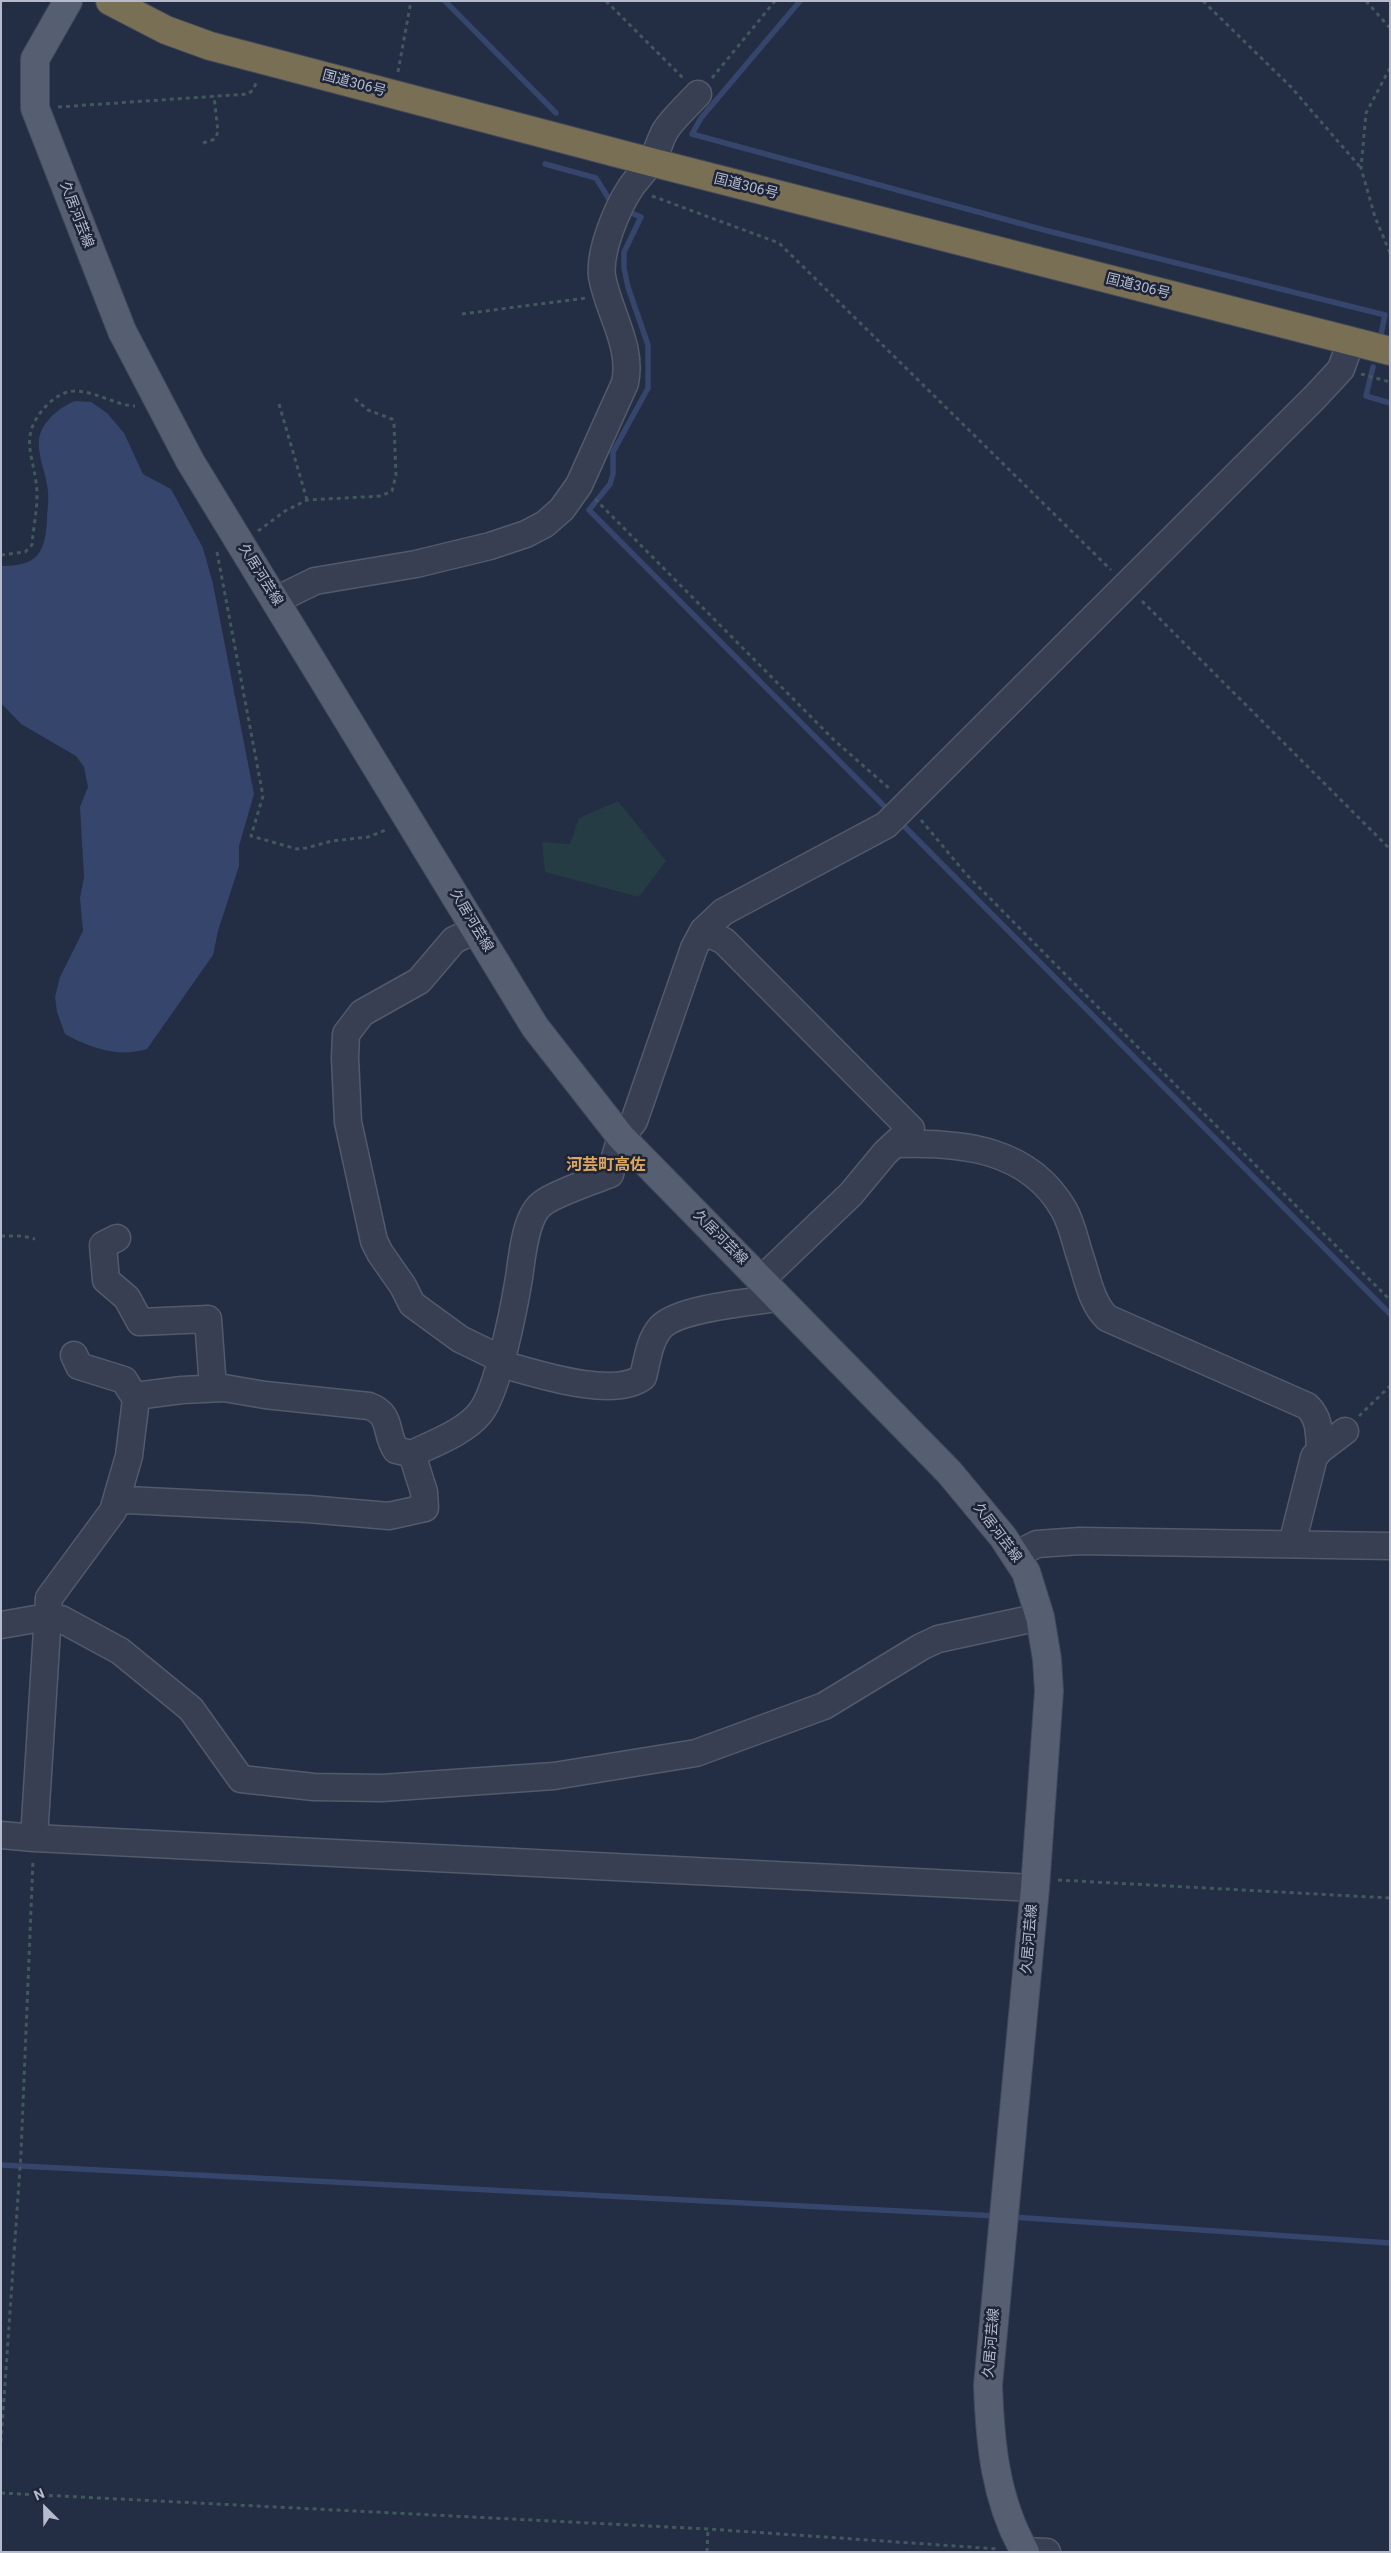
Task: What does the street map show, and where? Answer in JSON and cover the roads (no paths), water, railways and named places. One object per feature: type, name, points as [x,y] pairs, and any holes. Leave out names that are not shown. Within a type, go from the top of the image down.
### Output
[{"type":"highway","name":"国道306号","points":[[110,1],[166,30],[210,46],[651,162],[1390,351]]},
{"type":"main road","name":"久居河芸線","points":[[68,1],[35,59],[35,108],[122,331],[190,461],[229,547],[276,600],[535,1028],[621,1137],[949,1472],[1003,1537],[1026,1572],[1040,1617],[1047,1658],[1049,1691],[1035,1883],[988,2384],[990,2438],[1006,2510],[1011,2526],[1032,2551]]},
{"type":"street","points":[[276,600],[315,581],[416,564],[526,534],[545,524],[562,509],[579,485],[625,383],[626,354],[602,275],[603,248],[631,188],[651,162],[659,148],[664,132],[698,94]]},
{"type":"street","points":[[136,1399],[143,1395],[213,1388],[369,1406],[379,1410],[384,1415],[396,1450],[412,1454],[459,1430],[479,1414],[501,1361],[519,1279],[525,1232],[542,1203],[610,1174],[621,1137],[634,1121],[694,948],[703,931],[723,912],[899,812],[1316,397],[1341,368],[1351,341]]},
{"type":"street","points":[[476,930],[454,940],[419,981],[357,1017],[346,1034],[345,1058],[348,1122],[374,1241],[403,1286],[412,1304],[460,1339],[501,1361],[572,1383],[627,1386],[643,1377],[648,1355],[659,1328],[668,1321],[689,1312],[770,1289],[885,1153],[912,1129],[724,941],[703,931]]},
{"type":"street","points":[[897,1144],[934,1143],[967,1147],[1019,1163],[1037,1176],[1063,1208],[1094,1298],[1101,1312],[1107,1318],[1307,1406],[1314,1412],[1319,1427],[1320,1450]]},
{"type":"street","points":[[117,1238],[103,1245],[106,1280],[127,1298],[140,1322],[155,1324],[208,1320],[213,1388]]},
{"type":"street","points":[[34,1838],[47,1617],[50,1598],[114,1511],[129,1456],[136,1399],[124,1380],[79,1366],[74,1355]]},
{"type":"street","points":[[1292,1544],[1314,1456],[1345,1431]]},
{"type":"street","points":[[115,1504],[127,1500],[308,1509],[389,1516],[425,1508],[424,1492],[412,1454]]},
{"type":"street","points":[[1015,1555],[1037,1544],[1080,1541],[1390,1546]]},
{"type":"street","points":[[1,1625],[47,1617],[70,1623],[120,1651],[191,1709],[241,1779],[314,1786],[382,1788],[554,1776],[696,1753],[824,1706],[921,1646],[938,1639],[1040,1617]]},
{"type":"street","points":[[1,1835],[1035,1883]]},
{"type":"water","points":[[75,401],[91,402],[107,413],[124,433],[143,474],[171,489],[203,548],[213,584],[254,794],[239,846],[239,866],[218,931],[213,955],[147,1049],[136,1052],[105,1050],[84,1044],[65,1034],[57,1012],[55,997],[60,977],[83,931],[80,898],[84,877],[80,807],[88,787],[84,767],[76,756],[21,724],[1,703],[1,566],[24,563],[31,560],[41,549],[46,531],[48,495],[39,452],[39,439],[44,426],[52,416],[63,407]]},
{"type":"waterway","points":[[445,1],[556,113]]},
{"type":"waterway","points":[[800,1],[701,118],[692,134],[1048,231],[1385,315],[1381,334]]},
{"type":"waterway","points":[[545,164],[596,178],[612,204]]},
{"type":"waterway","points":[[624,210],[641,217],[624,252],[624,268],[628,287],[648,345],[648,388],[613,452],[613,474],[610,484],[589,510],[891,813]]},
{"type":"waterway","points":[[1373,367],[1366,396],[1390,403]]},
{"type":"waterway","points":[[899,821],[1390,1314]]},
{"type":"waterway","points":[[1,2165],[998,2216]]},
{"type":"waterway","points":[[1012,2217],[1390,2243]]},
{"type":"district","name":"河芸町高佐","points":[[606,1166]]}]
